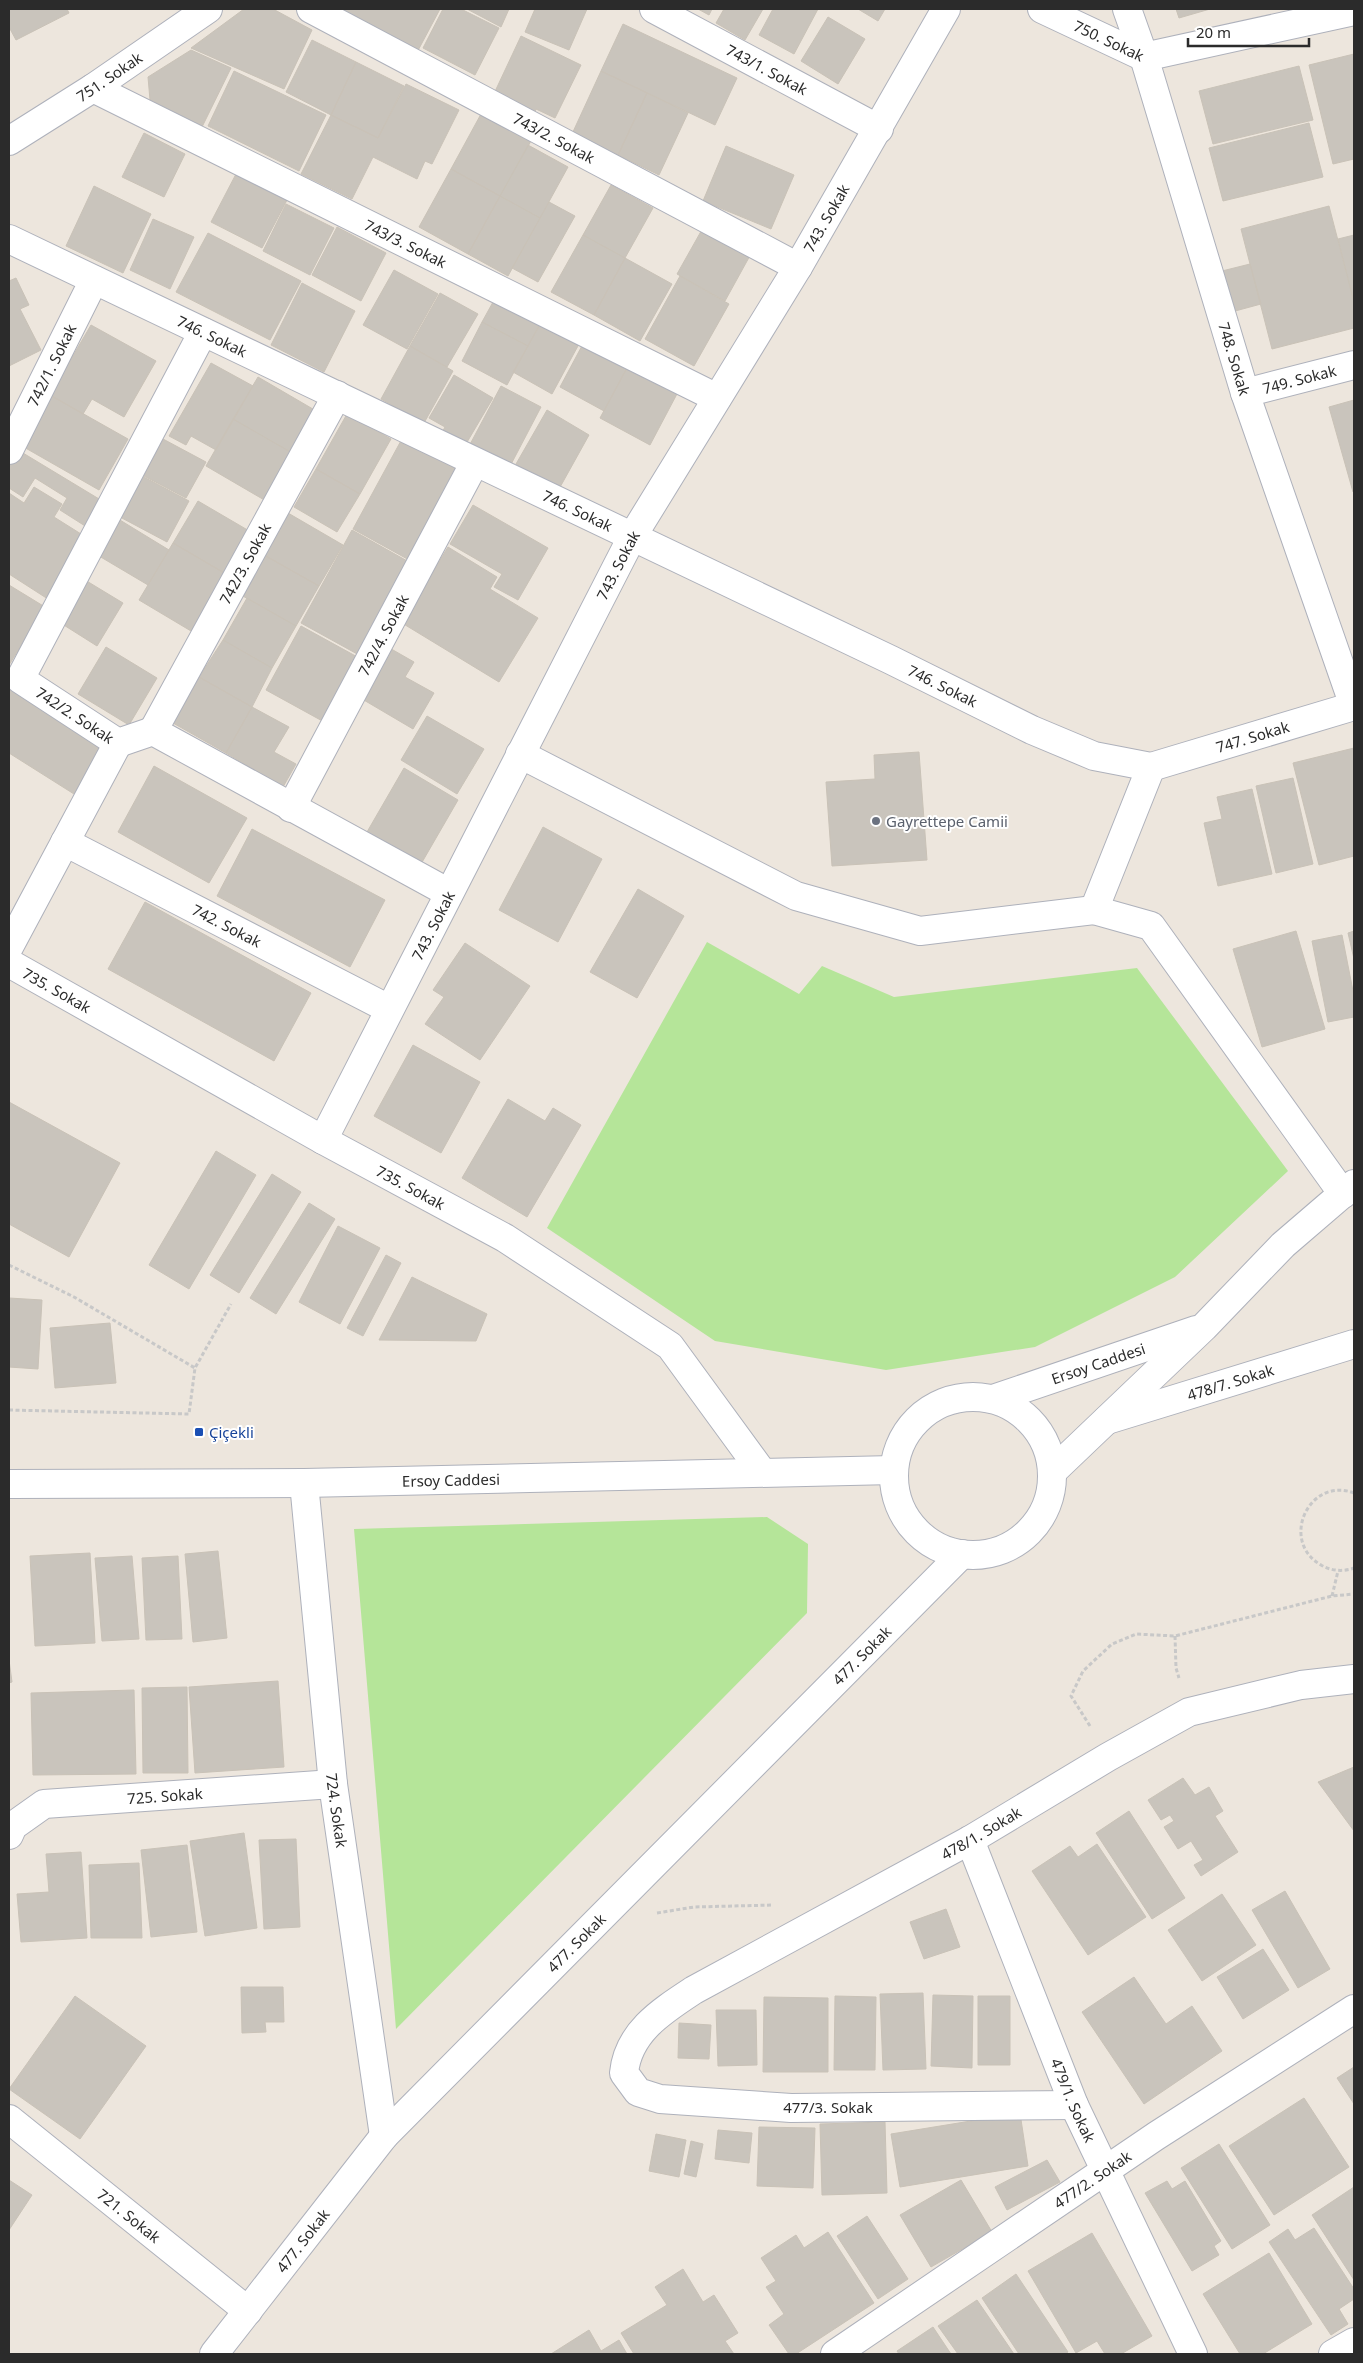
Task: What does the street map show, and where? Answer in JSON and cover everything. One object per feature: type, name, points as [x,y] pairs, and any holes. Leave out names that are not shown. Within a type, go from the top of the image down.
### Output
[{"type":"street","name":"751. Sokak","points":[[9,141],[94,88],[208,9]]},
{"type":"street","name":"743/2. Sokak","points":[[311,9],[798,267]]},
{"type":"street","name":"743/1. Sokak","points":[[654,9],[879,129]]},
{"type":"street","name":"743. Sokak","points":[[322,1140],[632,537],[798,267],[879,129],[946,9]]},
{"type":"street","name":"750. Sokak","points":[[1042,9],[1144,57],[1354,11]]},
{"type":"street","name":"748. Sokak","points":[[1128,9],[1245,393],[1354,706]]},
{"type":"street","name":"743/3. Sokak","points":[[94,88],[717,398]]},
{"type":"street","name":"746. Sokak","points":[[9,239],[1032,730],[1094,756],[1151,767]]},
{"type":"street","name":"742/1. Sokak","points":[[9,450],[94,280]]},
{"type":"street","name":"742/2. Sokak","points":[[153,731],[118,743],[20,679],[203,332]]},
{"type":"street","name":"749. Sokak","points":[[1245,393],[1354,366]]},
{"type":"street","name":"742/3. Sokak","points":[[153,731],[337,395]]},
{"type":"street","name":"742/4. Sokak","points":[[291,808],[475,462]]},
{"type":"street","name":"747. Sokak","points":[[1151,767],[1354,706]]},
{"type":"street","points":[[153,731],[449,893]]},
{"type":"street","points":[[9,947],[118,743]]},
{"type":"street","points":[[520,754],[796,896],[920,931],[1094,910],[1151,926],[1349,1189]]},
{"type":"street","points":[[1094,910],[1151,767]]},
{"type":"street","name":"742. Sokak","points":[[64,842],[389,1009]]},
{"type":"street","name":"735. Sokak","points":[[9,963],[322,1140],[505,1238],[670,1346],[762,1472]]},
{"type":"street","name":"Ersoy Caddesi","points":[[1052,1472],[1204,1327],[1283,1244],[1349,1189]]},
{"type":"street","name":"Ersoy Caddesi","points":[[993,1399],[1204,1327]]},
{"type":"street","name":"478/7. Sokak","points":[[1107,1420],[1354,1344]]},
{"type":"street","name":"Ersoy Caddesi","points":[[966,1397],[993,1399],[1016,1409],[1034,1426],[1047,1448],[1052,1472],[1047,1502],[1041,1516],[1027,1534],[1008,1547],[986,1554],[962,1554],[939,1547],[918,1533],[902,1513],[894,1489],[894,1470],[902,1439],[918,1418],[940,1403],[966,1397]]},
{"type":"street","name":"Ersoy Caddesi","points":[[9,1484],[304,1483],[894,1470]]},
{"type":"street","name":"724. Sokak","points":[[304,1483],[333,1784],[384,2136]]},
{"type":"street","name":"477. Sokak","points":[[214,2354],[384,2136],[962,1554]]},
{"type":"street","name":"478/1. Sokak","points":[[633,2043],[658,2014],[694,1990],[826,1916],[970,1840],[1108,1756],[1189,1712],[1301,1686],[1354,1679]]},
{"type":"street","name":"725. Sokak","points":[[9,1835],[13,1826],[44,1804],[333,1784]]},
{"type":"street","name":"479/1. Sokak","points":[[970,1840],[1074,2105],[1193,2354]]},
{"type":"street","name":"477/2. Sokak","points":[[835,2354],[1105,2171],[1354,2009]]},
{"type":"street","name":"477/3. Sokak","points":[[633,2043],[626,2057],[624,2073],[638,2092],[660,2099],[791,2108],[1074,2105]]},
{"type":"street","name":"721. Sokak","points":[[9,2119],[248,2311]]},
{"type":"street","points":[[1333,2354],[1354,2342]]},
{"type":"path","points":[[9,1265],[74,1297],[195,1368]]},
{"type":"path","points":[[9,1410],[189,1414],[195,1368],[231,1304]]},
{"type":"path","points":[[1354,1493],[1334,1491],[1322,1494],[1304,1512],[1300,1525],[1303,1544],[1314,1561],[1326,1568],[1338,1571],[1354,1568]]},
{"type":"path","points":[[1332,1596],[1338,1571]]},
{"type":"path","points":[[1108,1756],[1072,1696],[1083,1671],[1112,1644],[1136,1634],[1175,1636],[1332,1596],[1354,1594]]},
{"type":"path","points":[[1175,1636],[1176,1668],[1189,1712]]},
{"type":"path","points":[[655,1913],[694,1907],[779,1905],[826,1916]]},
{"type":"green space","points":[[707,942],[799,994],[822,966],[894,997],[1137,968],[1288,1171],[1175,1277],[1035,1347],[886,1370],[715,1341],[547,1228]]},
{"type":"green space","points":[[767,1517],[808,1544],[807,1613],[396,2029],[354,1529]]},
{"type":"building","points":[[9,9],[67,9],[69,13],[16,40],[9,27]]},
{"type":"building","points":[[244,9],[273,9],[312,30],[284,89],[191,48]]},
{"type":"building","points":[[321,9],[440,9],[414,58]]},
{"type":"building","points":[[443,9],[461,9],[499,28],[475,75],[423,48]]},
{"type":"building","points":[[467,9],[509,9],[501,27]]},
{"type":"building","points":[[535,9],[587,9],[569,50],[525,32]]},
{"type":"building","points":[[698,9],[712,9],[709,15]]},
{"type":"building","points":[[724,9],[763,9],[745,40],[716,23]]},
{"type":"building","points":[[773,9],[818,9],[794,54],[759,35]]},
{"type":"building","points":[[858,9],[885,9],[878,21]]},
{"type":"building","points":[[1176,9],[1210,9],[1179,18]]},
{"type":"building","points":[[828,17],[865,39],[838,84],[801,61]]},
{"type":"building","points":[[623,24],[737,78],[715,125],[601,71]]},
{"type":"building","points":[[521,36],[581,65],[555,118],[536,109],[532,119],[491,100]]},
{"type":"building","points":[[312,40],[356,62],[331,115],[286,92]]},
{"type":"building","points":[[191,50],[231,68],[202,127],[150,100],[148,77]]},
{"type":"building","points":[[1354,54],[1354,159],[1333,164],[1309,65]]},
{"type":"building","points":[[356,62],[404,86],[378,138],[331,115]]},
{"type":"building","points":[[1299,66],[1313,120],[1213,144],[1199,91]]},
{"type":"building","points":[[234,71],[326,115],[299,171],[208,126]]},
{"type":"building","points":[[601,71],[647,93],[618,155],[572,134]]},
{"type":"building","points":[[406,84],[459,110],[432,164],[425,161],[417,179],[373,157],[352,199],[301,174],[331,115],[378,138]]},
{"type":"building","points":[[647,93],[688,113],[659,175],[618,155]]},
{"type":"building","points":[[481,114],[531,141],[500,196],[451,169]]},
{"type":"building","points":[[1309,123],[1323,177],[1223,201],[1209,148]]},
{"type":"building","points":[[144,133],[185,154],[164,197],[122,177]]},
{"type":"building","points":[[528,145],[568,167],[540,218],[500,196]]},
{"type":"building","points":[[726,146],[794,175],[771,229],[703,201]]},
{"type":"building","points":[[451,169],[500,196],[468,254],[419,227]]},
{"type":"building","points":[[236,174],[287,200],[262,248],[211,222]]},
{"type":"building","points":[[611,185],[653,208],[625,258],[583,235]]},
{"type":"building","points":[[94,186],[151,214],[123,273],[66,246]]},
{"type":"building","points":[[500,196],[540,218],[508,276],[468,254]]},
{"type":"building","points":[[549,202],[575,216],[538,282],[512,268]]},
{"type":"building","points":[[286,204],[334,228],[310,275],[263,251]]},
{"type":"building","points":[[1329,206],[1354,302],[1354,328],[1272,349],[1241,229]]},
{"type":"building","points":[[153,219],[194,237],[170,289],[130,270]]},
{"type":"building","points":[[704,226],[752,252],[725,301],[677,274]]},
{"type":"building","points":[[337,227],[386,253],[361,301],[312,275]]},
{"type":"building","points":[[208,233],[301,281],[270,340],[176,292]]},
{"type":"building","points":[[583,235],[625,258],[594,315],[551,292]]},
{"type":"building","points":[[1354,235],[1354,302],[1338,239]]},
{"type":"building","points":[[625,258],[672,284],[640,341],[594,315]]},
{"type":"building","points":[[1250,264],[1261,304],[1224,314],[1214,273]]},
{"type":"building","points":[[394,270],[438,294],[407,349],[363,325]]},
{"type":"building","points":[[680,276],[729,304],[694,366],[645,339]]},
{"type":"building","points":[[16,278],[29,305],[20,309],[41,350],[9,366],[9,281]]},
{"type":"building","points":[[302,283],[355,311],[324,372],[271,345]]},
{"type":"building","points":[[440,293],[478,314],[447,367],[410,346]]},
{"type":"building","points":[[498,293],[543,318],[528,346],[482,322]]},
{"type":"building","points":[[482,322],[528,346],[507,385],[462,361]]},
{"type":"building","points":[[541,323],[579,344],[552,394],[513,372]]},
{"type":"building","points":[[91,325],[156,361],[124,417],[92,399],[83,414],[50,395]]},
{"type":"building","points":[[584,342],[628,366],[604,411],[560,387]]},
{"type":"building","points":[[410,346],[453,371],[424,423],[381,399]]},
{"type":"building","points":[[211,363],[253,386],[216,450],[191,436],[186,445],[169,436]]},
{"type":"building","points":[[628,366],[678,392],[650,445],[600,418]]},
{"type":"building","points":[[454,375],[493,398],[463,449],[440,436],[445,427],[429,418]]},
{"type":"building","points":[[258,377],[318,412],[294,454],[233,419]]},
{"type":"building","points":[[501,386],[541,407],[507,472],[467,450]]},
{"type":"building","points":[[50,395],[128,439],[99,490],[22,446]]},
{"type":"building","points":[[1354,400],[1354,492],[1353,492],[1329,407]]},
{"type":"building","points":[[547,410],[589,435],[559,489],[516,464]]},
{"type":"building","points":[[347,414],[391,439],[360,494],[316,469]]},
{"type":"building","points":[[233,419],[294,454],[266,501],[206,466]]},
{"type":"building","points":[[403,437],[461,469],[411,561],[353,529]]},
{"type":"building","points":[[163,439],[206,462],[186,498],[144,476]]},
{"type":"building","points":[[18,450],[109,505],[93,531],[60,510],[67,498],[35,478],[23,497],[9,488],[9,466]]},
{"type":"building","points":[[316,469],[360,494],[337,532],[294,507]]},
{"type":"building","points":[[142,476],[189,501],[167,542],[120,517]]},
{"type":"building","points":[[34,487],[62,504],[54,517],[89,539],[51,601],[9,574],[9,493],[24,503]]},
{"type":"building","points":[[198,501],[251,532],[226,574],[173,543]]},
{"type":"building","points":[[473,505],[548,548],[518,600],[494,587],[502,574],[450,544]]},
{"type":"building","points":[[288,513],[343,545],[319,586],[264,555]]},
{"type":"building","points":[[115,517],[169,550],[148,585],[94,553]]},
{"type":"building","points":[[352,530],[409,562],[359,655],[301,623]]},
{"type":"building","points":[[173,543],[226,574],[191,631],[139,600]]},
{"type":"building","points":[[448,547],[497,577],[490,589],[538,618],[499,682],[402,623]]},
{"type":"building","points":[[264,555],[319,586],[296,626],[241,595]]},
{"type":"building","points":[[85,580],[123,603],[97,646],[59,622]]},
{"type":"building","points":[[9,585],[45,607],[9,665]]},
{"type":"building","points":[[247,598],[296,626],[272,668],[223,640]]},
{"type":"building","points":[[301,626],[361,659],[326,723],[266,690]]},
{"type":"building","points":[[223,640],[272,668],[252,707],[199,677]]},
{"type":"building","points":[[386,646],[414,662],[405,677],[434,693],[413,729],[357,696]]},
{"type":"building","points":[[106,647],[157,678],[129,725],[78,694]]},
{"type":"building","points":[[199,677],[252,707],[226,753],[173,723]]},
{"type":"building","points":[[9,686],[104,745],[74,794],[9,753]]},
{"type":"building","points":[[252,707],[289,727],[274,752],[296,764],[283,787],[226,753]]},
{"type":"building","points":[[427,716],[484,749],[457,794],[401,760]]},
{"type":"building","points":[[1354,748],[1354,856],[1319,865],[1293,763]]},
{"type":"building","name":"Gayrettepe Camii","points":[[919,752],[927,860],[832,866],[826,782],[875,779],[874,755]]},
{"type":"building","points":[[154,766],[247,818],[209,883],[118,832]]},
{"type":"building","points":[[404,768],[458,800],[421,864],[367,832]]},
{"type":"building","points":[[1293,778],[1313,864],[1276,873],[1256,786]]},
{"type":"building","points":[[1252,789],[1272,874],[1218,886],[1204,823],[1222,819],[1217,797]]},
{"type":"building","points":[[543,827],[602,859],[558,942],[499,910]]},
{"type":"building","points":[[252,829],[385,900],[350,967],[217,896]]},
{"type":"building","points":[[638,889],[684,916],[637,998],[590,972]]},
{"type":"building","points":[[145,902],[311,993],[274,1061],[108,969]]},
{"type":"building","points":[[1296,931],[1325,1029],[1262,1047],[1233,949]]},
{"type":"building","points":[[1354,931],[1354,959],[1348,933]]},
{"type":"building","points":[[1342,935],[1354,996],[1354,1017],[1328,1022],[1312,941]]},
{"type":"building","points":[[465,943],[530,986],[480,1060],[425,1024],[444,997],[433,990]]},
{"type":"building","points":[[413,1045],[480,1082],[441,1153],[374,1116]]},
{"type":"building","points":[[508,1099],[545,1121],[553,1108],[581,1125],[527,1217],[462,1178]]},
{"type":"building","points":[[9,1102],[120,1163],[69,1257],[9,1224]]},
{"type":"building","points":[[216,1151],[256,1175],[189,1289],[149,1265]]},
{"type":"building","points":[[272,1174],[301,1192],[239,1293],[210,1275]]},
{"type":"building","points":[[309,1203],[335,1219],[276,1314],[250,1298]]},
{"type":"building","points":[[338,1226],[380,1248],[340,1324],[299,1302]]},
{"type":"building","points":[[386,1255],[401,1263],[363,1336],[347,1328]]},
{"type":"building","points":[[412,1277],[487,1314],[476,1341],[379,1340]]},
{"type":"building","points":[[9,1298],[42,1300],[38,1369],[9,1367]]},
{"type":"building","points":[[110,1323],[116,1383],[55,1388],[50,1328]]},
{"type":"building","points":[[218,1551],[227,1638],[193,1642],[185,1554]]},
{"type":"building","points":[[90,1553],[95,1643],[35,1646],[30,1556]]},
{"type":"building","points":[[132,1556],[139,1639],[102,1641],[95,1558]]},
{"type":"building","points":[[178,1556],[182,1639],[146,1640],[142,1558]]},
{"type":"building","points":[[9,1660],[12,1682],[9,1683]]},
{"type":"building","points":[[278,1681],[284,1767],[195,1773],[189,1687]]},
{"type":"building","points":[[187,1687],[188,1773],[143,1773],[142,1688]]},
{"type":"building","points":[[134,1690],[136,1774],[33,1775],[31,1693]]},
{"type":"building","points":[[1354,1767],[1354,1831],[1318,1782]]},
{"type":"building","points":[[1183,1778],[1195,1795],[1209,1787],[1223,1811],[1215,1816],[1238,1852],[1201,1876],[1194,1865],[1203,1860],[1191,1841],[1178,1849],[1164,1827],[1174,1821],[1170,1815],[1161,1820],[1148,1800]]},
{"type":"building","points":[[1129,1811],[1185,1898],[1152,1919],[1096,1833]]},
{"type":"building","points":[[244,1833],[257,1928],[205,1936],[190,1841]]},
{"type":"building","points":[[296,1839],[300,1927],[264,1929],[259,1840]]},
{"type":"building","points":[[1097,1844],[1146,1917],[1088,1955],[1032,1871],[1070,1846],[1078,1857]]},
{"type":"building","points":[[187,1845],[197,1932],[151,1937],[141,1850]]},
{"type":"building","points":[[81,1852],[87,1938],[21,1942],[17,1894],[49,1892],[46,1854]]},
{"type":"building","points":[[139,1863],[142,1938],[91,1938],[89,1865]]},
{"type":"building","points":[[1285,1891],[1330,1969],[1298,1988],[1252,1910]]},
{"type":"building","points":[[1222,1894],[1256,1945],[1202,1981],[1168,1930]]},
{"type":"building","points":[[946,1909],[960,1947],[924,1959],[910,1922]]},
{"type":"building","points":[[1263,1949],[1289,1990],[1243,2019],[1217,1977]]},
{"type":"building","points":[[1134,1977],[1166,2024],[1192,2006],[1222,2051],[1144,2104],[1082,2012]]},
{"type":"building","points":[[241,1987],[283,1987],[284,2022],[265,2022],[266,2032],[242,2033]]},
{"type":"building","points":[[923,1993],[926,2069],[883,2070],[880,1994]]},
{"type":"building","points":[[933,1995],[973,1996],[972,2068],[931,2066]]},
{"type":"building","points":[[75,1996],[146,2046],[80,2139],[9,2089]]},
{"type":"building","points":[[835,1996],[876,1997],[875,2070],[834,2070]]},
{"type":"building","points":[[978,1996],[1010,1996],[1010,2065],[978,2065]]},
{"type":"building","points":[[764,1997],[828,1998],[828,2072],[763,2072]]},
{"type":"building","points":[[716,2010],[756,2010],[757,2065],[718,2066]]},
{"type":"building","points":[[679,2023],[711,2025],[709,2059],[678,2058]]},
{"type":"building","points":[[1354,2067],[1354,2104],[1337,2078]]},
{"type":"building","points":[[1304,2098],[1349,2167],[1274,2215],[1229,2146]]},
{"type":"building","points":[[1020,2113],[1028,2166],[900,2187],[891,2134]]},
{"type":"building","points":[[885,2122],[887,2193],[822,2195],[820,2124]]},
{"type":"building","points":[[759,2127],[815,2128],[813,2188],[757,2186]]},
{"type":"building","points":[[718,2130],[752,2133],[749,2163],[715,2159]]},
{"type":"building","points":[[656,2134],[686,2140],[679,2177],[649,2171]]},
{"type":"building","points":[[691,2141],[703,2144],[696,2177],[684,2174]]},
{"type":"building","points":[[1219,2144],[1270,2225],[1232,2249],[1181,2168]]},
{"type":"building","points":[[1047,2160],[1060,2182],[1007,2210],[995,2187]]},
{"type":"building","points":[[9,2180],[32,2195],[9,2230]]},
{"type":"building","points":[[961,2180],[992,2232],[931,2267],[900,2215]]},
{"type":"building","points":[[1167,2181],[1172,2189],[1185,2181],[1221,2241],[1214,2246],[1219,2255],[1192,2271],[1145,2193]]},
{"type":"building","points":[[1354,2187],[1354,2280],[1312,2215]]},
{"type":"building","points":[[867,2216],[908,2279],[878,2299],[837,2236]]},
{"type":"building","points":[[1314,2228],[1354,2289],[1354,2299],[1339,2309],[1348,2324],[1331,2335],[1269,2242],[1288,2229],[1295,2240]]},
{"type":"building","points":[[828,2232],[874,2303],[796,2354],[789,2354],[769,2325],[784,2314],[766,2287],[776,2281],[761,2258],[796,2235],[804,2248]]},
{"type":"building","points":[[1092,2233],[1152,2336],[1121,2354],[1105,2354],[1097,2341],[1076,2353],[1028,2271]]},
{"type":"building","points":[[1269,2253],[1312,2324],[1263,2354],[1240,2354],[1203,2294]]},
{"type":"building","points":[[683,2269],[703,2302],[714,2295],[738,2333],[725,2341],[734,2354],[634,2354],[621,2333],[667,2305],[655,2287]]},
{"type":"building","points":[[1016,2274],[1068,2352],[1065,2354],[1019,2354],[982,2298]]},
{"type":"building","points":[[977,2300],[1014,2354],[958,2354],[938,2326]]},
{"type":"building","points":[[933,2327],[951,2354],[899,2354],[897,2351]]},
{"type":"building","points":[[589,2330],[601,2351],[619,2340],[627,2354],[551,2354]]},
{"type":"place","name":"Gayrettepe Camii","points":[[876,821]]},
{"type":"place","name":"Çiçekli","points":[[199,1432]]}]
